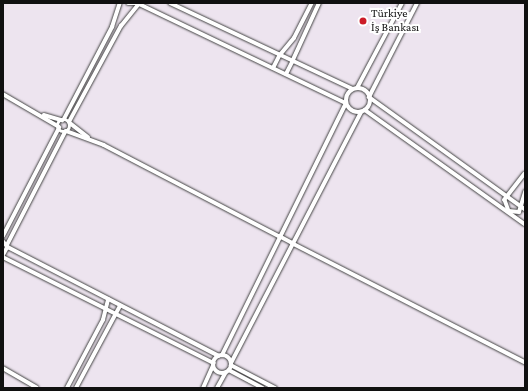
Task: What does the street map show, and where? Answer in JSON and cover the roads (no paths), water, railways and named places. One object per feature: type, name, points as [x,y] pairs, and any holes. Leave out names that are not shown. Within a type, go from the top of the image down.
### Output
[{"type":"street","points":[[3,236],[112,27],[120,3]]},
{"type":"street","points":[[128,3],[140,3],[346,103],[352,111],[363,111],[525,224]]},
{"type":"street","points":[[140,3],[121,26],[26,206],[3,256],[214,364],[218,372],[228,371],[263,388]]},
{"type":"street","points":[[170,3],[279,56],[355,89],[369,97],[524,208]]},
{"type":"street","points":[[273,68],[279,56],[294,38],[312,3]]},
{"type":"street","points":[[286,74],[319,3]]},
{"type":"street","points":[[203,388],[214,364],[221,356],[346,103],[347,95],[355,89],[402,3]]},
{"type":"street","points":[[217,388],[228,371],[292,243],[363,111],[417,3]]},
{"type":"street","points":[[3,94],[42,114],[66,132],[91,139],[525,362]]},
{"type":"street","points":[[42,114],[70,122],[91,139]]},
{"type":"street","points":[[508,211],[505,200],[525,174]]},
{"type":"street","points":[[508,211],[519,212],[524,208],[525,192]]},
{"type":"street","points":[[21,203],[26,206]]},
{"type":"street","points":[[3,241],[7,246],[51,272],[221,356],[231,364],[275,388]]},
{"type":"street","points":[[48,278],[51,272]]},
{"type":"street","points":[[83,296],[86,289]]},
{"type":"street","points":[[67,388],[102,320],[108,300]]},
{"type":"street","points":[[76,388],[120,306]]},
{"type":"street","points":[[3,368],[37,388]]},
{"type":"place","name":"Türkiye İş Bankası","points":[[363,21]]}]
